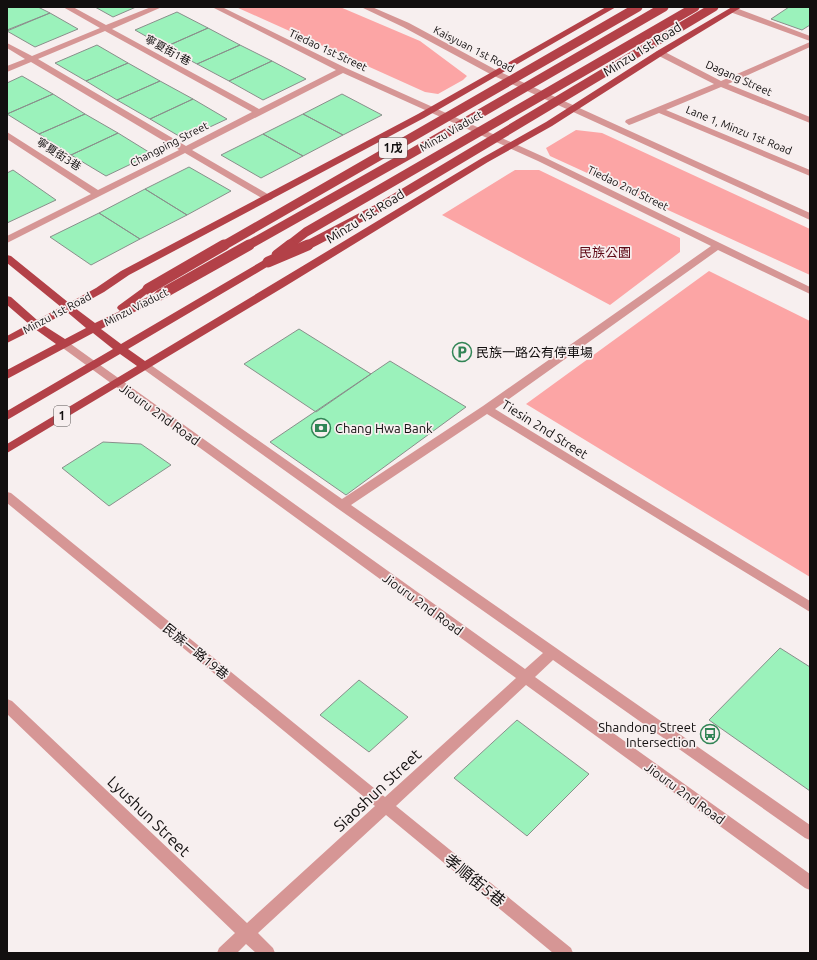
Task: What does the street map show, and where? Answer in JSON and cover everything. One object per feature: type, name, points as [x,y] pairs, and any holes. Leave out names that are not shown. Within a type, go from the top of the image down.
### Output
[{"type":"main road","name":"Minzu 1st Road","points":[[7,340],[100,290],[125,273],[433,110],[612,7]]},
{"type":"main road","name":"Minzu Viaduct","points":[[94,328],[148,289],[638,7]]},
{"type":"main road","name":"Minzu Viaduct","points":[[94,328],[160,295],[412,154],[664,7]]},
{"type":"main road","name":"Minzu Viaduct","points":[[120,350],[268,262],[306,232],[695,7]]},
{"type":"main road","name":"Minzu Viaduct","points":[[268,262],[297,251],[375,210],[714,7]]},
{"type":"main road","name":"Minzu 1st Road","points":[[7,449],[116,382],[273,290],[396,213],[574,109],[660,53],[736,8]]},
{"type":"main road","points":[[7,258],[120,350],[144,366]]},
{"type":"main road","name":"Jiouru 2nd Road","points":[[7,299],[35,324],[64,344]]},
{"type":"main road","name":"1戊","points":[[64,344],[94,328]]},
{"type":"main road","points":[[7,375],[64,344]]},
{"type":"main road","name":"1","points":[[7,416],[120,350]]},
{"type":"street","name":"寧夏街1巷","points":[[67,7],[258,112]]},
{"type":"street","points":[[7,69],[158,7]]},
{"type":"street","name":"Tiedao 1st Street","points":[[216,7],[343,70],[433,110]]},
{"type":"street","name":"Kaisyuan 1st Road","points":[[365,7],[406,26],[495,73],[574,109]]},
{"type":"street","points":[[736,8],[810,39]]},
{"type":"street","points":[[629,122],[721,84],[810,44]]},
{"type":"street","points":[[7,45],[268,198]]},
{"type":"street","name":"Dagang Street","points":[[660,53],[721,84],[810,120]]},
{"type":"street","name":"Changping Street","points":[[7,240],[343,70]]},
{"type":"street","points":[[574,109],[810,217]]},
{"type":"street","name":"Tiedao 2nd Street","points":[[433,110],[511,145],[719,245],[810,292]]},
{"type":"street","name":"Lane 1, Minzu 1st Road","points":[[659,110],[810,173]]},
{"type":"street","name":"寧夏街3巷","points":[[7,135],[97,194]]},
{"type":"street","name":"Tiesin 2nd Street","points":[[719,245],[487,409],[810,607]]},
{"type":"street","name":"Jiouru 2nd Road","points":[[64,344],[810,883]]},
{"type":"street","points":[[144,366],[810,833]]},
{"type":"street","points":[[341,505],[487,409]]},
{"type":"street","name":"民族一路19巷","points":[[7,496],[386,806]]},
{"type":"street","name":"Siaoshun Street","points":[[225,953],[552,653]]},
{"type":"street","name":"Lyushun Street","points":[[7,706],[267,953]]},
{"type":"street","name":"孝順街5巷","points":[[386,806],[565,953]]},
{"type":"green space","points":[[236,7],[340,7],[420,41],[467,76],[463,80],[438,94],[425,92]]},
{"type":"green space","points":[[576,130],[602,133],[810,229],[810,275],[550,156],[546,148]]},
{"type":"green space","name":"民族公園","points":[[515,170],[539,170],[680,238],[680,252],[610,305],[442,215]]},
{"type":"green space","points":[[709,271],[810,321],[810,577],[526,404]]},
{"type":"building","points":[[7,7],[38,7],[50,13],[7,30]]},
{"type":"building","points":[[95,7],[136,7],[113,17]]},
{"type":"building","points":[[789,7],[810,7],[810,25],[802,30],[771,19]]},
{"type":"building","points":[[177,12],[208,28],[165,47],[135,30]]},
{"type":"building","points":[[50,13],[78,29],[35,47],[7,31]]},
{"type":"building","points":[[208,28],[240,45],[197,64],[165,47]]},
{"type":"building","points":[[97,45],[128,63],[86,81],[55,63]]},
{"type":"building","points":[[240,45],[272,61],[229,81],[197,64]]},
{"type":"building","points":[[272,61],[306,79],[263,100],[229,81]]},
{"type":"building","points":[[128,63],[160,81],[117,100],[86,81]]},
{"type":"building","points":[[22,76],[53,94],[7,114],[7,83]]},
{"type":"building","points":[[160,81],[193,99],[150,119],[117,100]]},
{"type":"building","points":[[53,94],[85,114],[39,134],[7,114]]},
{"type":"building","points":[[342,94],[382,115],[343,135],[303,114]]},
{"type":"building","points":[[193,99],[227,119],[184,139],[150,119]]},
{"type":"building","points":[[85,114],[118,133],[71,155],[39,134]]},
{"type":"building","points":[[303,114],[343,135],[303,156],[263,134]]},
{"type":"building","points":[[118,133],[152,154],[106,176],[71,155]]},
{"type":"building","points":[[263,134],[303,156],[261,178],[221,155]]},
{"type":"building","points":[[189,167],[231,191],[187,215],[145,189]]},
{"type":"building","points":[[13,170],[56,200],[7,223],[7,173]]},
{"type":"building","points":[[145,189],[187,215],[140,239],[99,213]]},
{"type":"building","points":[[99,213],[140,239],[91,265],[50,237]]},
{"type":"building","points":[[299,329],[371,374],[316,412],[244,364]]},
{"type":"building","points":[[390,361],[466,407],[346,495],[270,442]]},
{"type":"building","points":[[103,442],[141,444],[171,465],[109,506],[62,468]]},
{"type":"building","points":[[780,648],[810,667],[810,791],[709,720]]},
{"type":"building","points":[[359,680],[408,717],[369,752],[320,715]]},
{"type":"building","points":[[517,720],[589,774],[527,836],[454,778]]},
{"type":"place","name":"民族一路公有停車場","points":[[462,352]]},
{"type":"place","name":"Chang Hwa Bank","points":[[321,428]]},
{"type":"place","name":"Shandong Street Intersection","points":[[710,734]]}]
